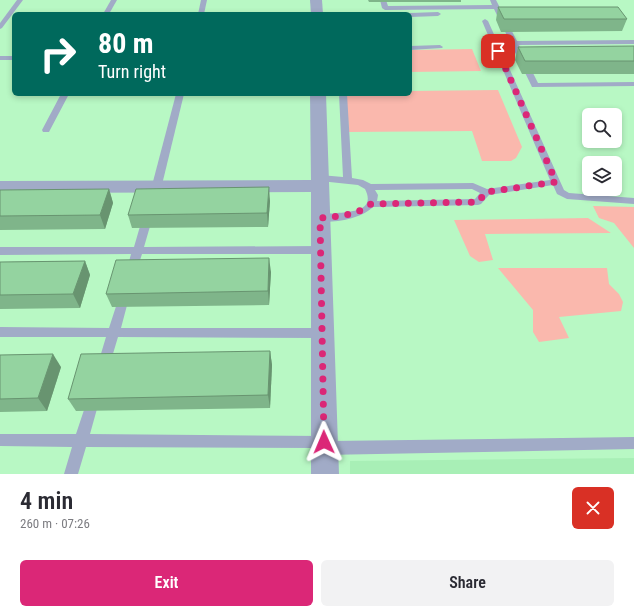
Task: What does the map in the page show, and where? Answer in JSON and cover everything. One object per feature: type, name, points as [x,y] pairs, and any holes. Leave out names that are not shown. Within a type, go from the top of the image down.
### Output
[{"type":"street","points":[[316,0],[317,12]]},
{"type":"street","points":[[318,96],[325,474]]},
{"type":"street","points":[[0,187],[153,199],[320,182]]},
{"type":"lane","points":[[0,27],[20,0]]},
{"type":"lane","points":[[107,12],[114,0]]},
{"type":"lane","points":[[201,12],[204,0]]},
{"type":"lane","points":[[383,0],[385,8],[499,7],[534,85],[634,84]]},
{"type":"lane","points":[[412,15],[438,14]]},
{"type":"lane","points":[[486,21],[560,192],[567,196],[634,201]]},
{"type":"lane","points":[[514,43],[634,42]]},
{"type":"lane","points":[[412,48],[440,47]]},
{"type":"lane","points":[[0,58],[12,58]]},
{"type":"lane","points":[[46,130],[64,96]]},
{"type":"lane","points":[[100,375],[153,199],[179,96]]},
{"type":"lane","points":[[343,96],[348,181]]},
{"type":"lane","points":[[320,182],[360,182],[369,187],[473,186],[486,192],[556,182]]},
{"type":"lane","points":[[369,187],[373,195],[371,204]]},
{"type":"lane","points":[[320,218],[347,216],[364,209],[371,204],[478,202],[486,192]]},
{"type":"lane","points":[[0,251],[321,250]]},
{"type":"lane","points":[[0,332],[322,332]]},
{"type":"lane","points":[[71,474],[96,390]]},
{"type":"lane","points":[[0,440],[81,440],[324,445],[634,443]]},
{"type":"shaded area","points":[[472,49],[481,71],[412,72],[412,50]]},
{"type":"shaded area","points":[[498,90],[522,147],[516,158],[511,161],[482,161],[472,131],[349,132],[346,96],[412,96],[412,91]]},
{"type":"shaded area","points":[[593,206],[634,207],[634,248],[614,223],[599,218]]},
{"type":"shaded area","points":[[588,218],[611,233],[485,234],[493,260],[479,262],[470,256],[454,220]]},
{"type":"shaded area","points":[[498,268],[607,268],[609,284],[619,294],[623,302],[621,311],[559,317],[569,338],[539,342],[533,332],[533,310]]},
{"type":"shaded area","points":[[634,458],[634,474],[350,474],[350,461]]},
{"type":"building","points":[[498,7],[618,7],[627,19],[504,19]]},
{"type":"building","points":[[634,46],[634,61],[525,61],[518,47]]},
{"type":"building","points":[[269,187],[267,213],[128,215],[136,189]]},
{"type":"building","points":[[109,189],[100,215],[0,216],[0,190]]},
{"type":"building","points":[[269,258],[268,291],[106,294],[116,260]]},
{"type":"building","points":[[85,261],[73,294],[0,295],[0,262]]},
{"type":"building","points":[[270,351],[268,395],[68,399],[81,354]]},
{"type":"building","points":[[53,354],[38,398],[0,399],[0,355]]},
{"type":"route","points":[[324,442],[320,218],[347,216],[364,209],[371,204],[478,202],[486,192],[556,182],[498,51]]}]
